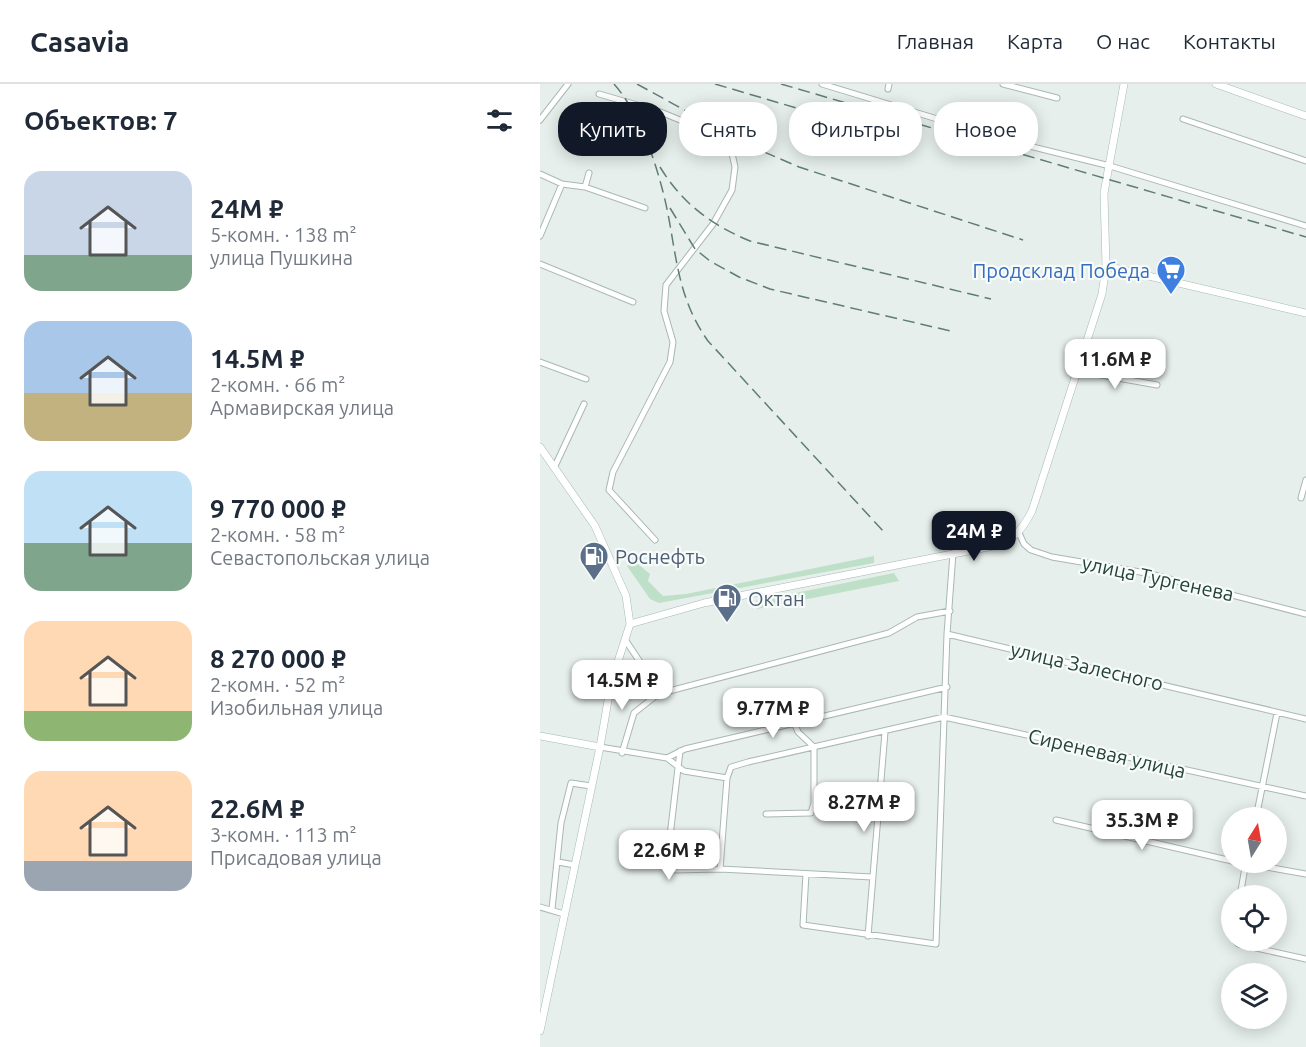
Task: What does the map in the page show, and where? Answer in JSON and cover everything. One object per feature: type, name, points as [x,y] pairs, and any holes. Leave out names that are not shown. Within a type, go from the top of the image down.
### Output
[{"type":"main road","points":[[630,624],[704,603],[1007,542],[1019,533],[1032,511],[1102,294],[1106,266],[1104,193],[1124,84]]},
{"type":"main road","points":[[1221,85],[1306,116]]},
{"type":"main road","points":[[1106,266],[1306,313]]},
{"type":"main road","points":[[540,447],[595,526],[626,596],[630,624],[611,683],[600,747],[540,1031]]},
{"type":"main road","points":[[540,736],[600,747]]},
{"type":"street","points":[[540,120],[568,84]]},
{"type":"street","points":[[822,84],[1012,142],[1110,166],[1306,226]]},
{"type":"street","points":[[1003,84],[1057,98]]},
{"type":"street","points":[[599,94],[658,111],[729,140],[735,167],[732,190],[713,224],[666,285],[664,311],[673,342],[670,362],[613,472],[609,490],[655,540]]},
{"type":"street","points":[[1183,119],[1306,161]]},
{"type":"street","points":[[585,187],[589,173]]},
{"type":"street","points":[[540,174],[562,184],[585,187],[645,208]]},
{"type":"street","points":[[540,236],[562,184]]},
{"type":"street","points":[[540,264],[633,302]]},
{"type":"street","points":[[540,362],[586,379]]},
{"type":"street","points":[[1079,371],[1157,385]]},
{"type":"street","points":[[555,466],[584,404]]},
{"type":"street","points":[[1301,498],[1306,480]]},
{"type":"street","name":"улица Тургенева","points":[[1019,533],[1031,550],[1052,557],[1146,573],[1306,614]]},
{"type":"street","points":[[806,874],[803,925],[936,944],[947,687],[947,634],[953,553]]},
{"type":"street","points":[[622,753],[634,713],[658,694],[889,633],[917,617],[950,610]]},
{"type":"street","name":"улица Залесного","points":[[947,634],[1306,719]]},
{"type":"street","points":[[626,641],[654,683],[658,694]]},
{"type":"street","points":[[600,747],[622,753],[667,758],[680,751],[794,722],[947,687]]},
{"type":"street","points":[[1258,807],[1277,713]]},
{"type":"street","points":[[720,869],[727,778],[731,767],[944,717]]},
{"type":"street","name":"Сиреневая улица","points":[[944,717],[1306,796]]},
{"type":"street","points":[[766,814],[811,813],[814,804],[814,747],[798,732],[794,722]]},
{"type":"street","points":[[868,936],[885,732]]},
{"type":"street","points":[[680,751],[669,866],[673,870],[720,869],[872,877]]},
{"type":"street","points":[[667,758],[678,769],[727,778]]},
{"type":"street","points":[[552,909],[561,823],[571,783],[591,786]]},
{"type":"street","points":[[1056,820],[1221,858]]},
{"type":"street","points":[[558,862],[575,865]]},
{"type":"street","points":[[1287,871],[1306,874]]},
{"type":"street","points":[[540,908],[552,909],[564,914]]},
{"type":"street","points":[[1270,951],[1306,959]]},
{"type":"green space","points":[[874,556],[874,563],[659,603],[650,599],[627,566],[633,560],[650,574],[648,581],[663,596],[686,594]]},
{"type":"green space","points":[[894,573],[899,581],[757,609],[756,607],[756,601]]},
{"type":"railway","points":[[614,84],[623,95],[644,133],[654,161],[667,208],[682,286],[697,323],[708,341],[884,532]]},
{"type":"railway","points":[[637,84],[748,145],[799,167],[1023,240]]},
{"type":"railway","points":[[715,84],[789,106]]},
{"type":"railway","points":[[781,84],[1306,237]]},
{"type":"railway","points":[[660,167],[688,202],[710,220],[750,241],[991,299]]},
{"type":"railway","points":[[670,208],[695,249],[710,261],[739,277],[770,289],[955,332]]},
{"type":"place","name":"Продсклад Победа","points":[[1171,296]]},
{"type":"place","name":"Роснефть","points":[[594,582]]},
{"type":"place","name":"Октан","points":[[727,624]]}]
